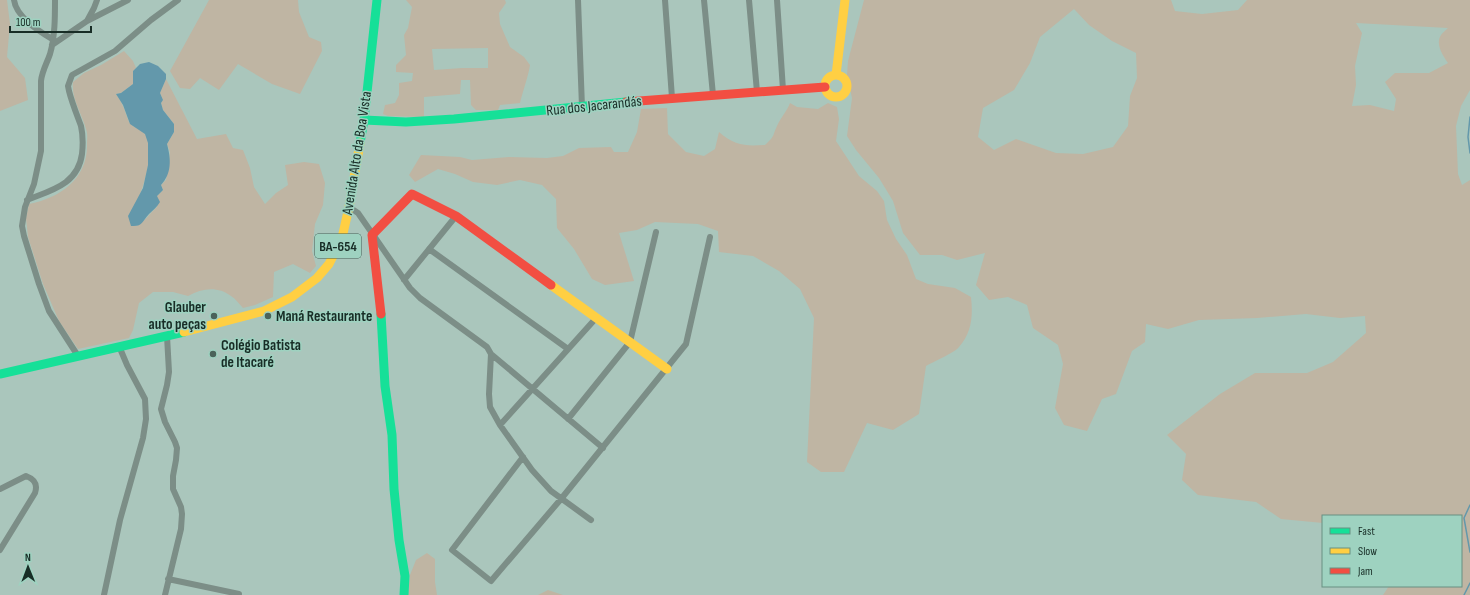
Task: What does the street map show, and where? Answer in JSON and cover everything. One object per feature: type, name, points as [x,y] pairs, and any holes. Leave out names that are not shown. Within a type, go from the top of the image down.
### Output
[{"type":"street","points":[[14,0],[14,5],[19,13],[52,42]]},
{"type":"street","points":[[55,0],[52,42],[41,81],[41,150],[34,184],[22,217],[22,226],[39,284],[54,320],[78,356]]},
{"type":"street","points":[[87,21],[97,0]]},
{"type":"street","points":[[52,42],[87,21],[128,0]]},
{"type":"street","points":[[28,200],[66,183],[76,173],[81,163],[83,136],[68,86],[72,75],[115,51],[156,16],[178,0]]},
{"type":"street","name":"Avenida Alto da Boa Vista","points":[[119,346],[167,336],[264,311],[292,298],[303,290],[317,278],[328,264],[342,238],[349,207],[364,120],[377,0]]},
{"type":"street","points":[[578,0],[582,107]]},
{"type":"street","points":[[665,0],[672,98]]},
{"type":"street","points":[[704,0],[714,95]]},
{"type":"street","points":[[749,0],[757,92]]},
{"type":"street","points":[[777,0],[783,90]]},
{"type":"street","points":[[836,75],[845,0]]},
{"type":"street","points":[[836,75],[841,77],[846,82],[847,87],[844,94],[839,97],[828,94],[825,87],[828,78],[836,75]]},
{"type":"street","name":"Rua dos Jacarandás","points":[[364,120],[406,122],[454,120],[672,98],[825,87]]},
{"type":"street","points":[[372,235],[412,194],[456,216],[667,369]]},
{"type":"street","points":[[349,207],[358,213],[410,288],[420,298],[487,346],[490,354],[490,407],[500,425],[523,458],[551,491],[591,520]]},
{"type":"street","points":[[404,280],[456,216]]},
{"type":"street","points":[[568,419],[630,342],[656,232]]},
{"type":"street","points":[[372,235],[381,318],[385,386],[392,435],[394,489],[404,576],[404,595]]},
{"type":"street","points":[[523,458],[452,550],[491,581],[603,448],[686,344],[710,237]]},
{"type":"street","points":[[429,249],[568,349]]},
{"type":"street","points":[[500,425],[597,317]]},
{"type":"street","points":[[165,595],[181,529],[182,514],[181,506],[173,489],[173,476],[177,448],[165,422],[161,409],[169,372],[167,336]]},
{"type":"street","points":[[104,595],[120,520],[143,438],[146,419],[145,399],[119,346]]},
{"type":"street","name":"BA-654","points":[[0,374],[119,346]]},
{"type":"street","points":[[490,354],[603,448]]},
{"type":"street","points":[[0,489],[26,476],[32,478],[35,482],[36,488],[35,493],[1,549]]},
{"type":"street","points":[[168,579],[239,594]]},
{"type":"shaded area","points":[[0,0],[7,0],[10,24],[7,57],[25,78],[28,100],[0,111]]},
{"type":"shaded area","points":[[209,0],[298,0],[299,12],[309,37],[321,42],[322,51],[300,94],[272,84],[238,64],[219,90],[200,78],[190,89],[180,88],[170,71]]},
{"type":"shaded area","points":[[406,0],[505,0],[506,3],[499,13],[500,24],[510,47],[524,57],[530,65],[520,103],[500,105],[498,110],[476,110],[471,105],[470,80],[461,80],[460,94],[424,97],[424,117],[388,116],[383,114],[385,105],[395,103],[399,95],[399,83],[412,81],[413,73],[396,72],[396,65],[406,55],[404,35],[408,28],[412,7]],"holes":[[[488,48],[488,68],[434,70],[432,49]]]},
{"type":"shaded area","points":[[864,0],[1171,0],[1175,11],[1202,14],[1238,10],[1247,0],[1470,0],[1470,90],[1461,106],[1456,126],[1458,174],[1462,185],[1470,180],[1470,595],[1383,595],[1388,587],[1462,587],[1462,515],[1322,515],[1322,523],[1281,519],[1256,502],[1198,495],[1182,480],[1186,454],[1167,435],[1220,394],[1255,373],[1307,373],[1333,362],[1366,333],[1365,316],[1340,318],[1306,314],[1257,318],[1199,320],[1168,329],[1146,324],[1145,342],[1132,351],[1116,394],[1102,399],[1087,431],[1064,425],[1055,408],[1063,364],[1058,345],[1033,328],[1027,305],[1008,297],[989,300],[976,285],[985,253],[957,260],[942,255],[920,255],[903,233],[893,201],[879,178],[856,150],[847,136],[852,98],[847,75],[848,61]],"holes":[[[1074,9],[1089,25],[1112,41],[1136,53],[1137,78],[1130,96],[1128,126],[1113,147],[1083,154],[1056,153],[1016,139],[994,150],[978,137],[983,108],[1014,90],[1030,63],[1040,37]],[[1356,23],[1448,28],[1439,38],[1440,50],[1448,63],[1429,73],[1395,73],[1385,82],[1396,99],[1394,111],[1370,105],[1352,106],[1356,85],[1355,66],[1362,33]]]},
{"type":"shaded area","points":[[124,51],[133,61],[136,68],[133,71],[133,84],[121,93],[116,94],[122,104],[129,122],[146,135],[149,143],[146,177],[138,200],[128,216],[136,226],[157,207],[157,196],[163,190],[161,185],[166,180],[170,152],[167,144],[174,132],[174,124],[163,110],[161,103],[163,100],[160,93],[166,79],[197,139],[226,134],[233,148],[243,150],[250,168],[254,187],[265,204],[276,193],[288,185],[285,165],[304,162],[319,164],[325,183],[323,205],[315,224],[312,251],[316,266],[310,273],[293,264],[274,272],[273,297],[255,305],[243,308],[231,296],[215,289],[199,291],[188,296],[173,292],[153,292],[139,303],[133,330],[129,338],[78,349],[59,321],[43,284],[28,237],[26,218],[29,204],[61,192],[70,185],[83,167],[86,156],[87,133],[75,100],[73,82],[84,73]]},
{"type":"shaded area","points":[[790,103],[797,107],[818,109],[828,103],[837,107],[839,119],[836,141],[859,176],[877,191],[884,201],[887,220],[896,239],[907,255],[916,279],[928,284],[955,288],[971,297],[972,317],[967,336],[959,347],[953,352],[926,366],[919,414],[893,430],[867,423],[844,472],[821,472],[807,462],[814,318],[800,289],[779,271],[753,256],[719,252],[718,231],[698,224],[655,222],[637,230],[619,233],[634,281],[605,285],[592,279],[574,249],[557,228],[556,199],[542,185],[520,180],[497,185],[473,182],[455,174],[438,169],[415,182],[409,175],[421,155],[460,157],[472,160],[509,157],[547,158],[563,156],[579,148],[611,147],[614,152],[628,152],[637,132],[641,109],[667,108],[668,134],[686,152],[704,156],[715,149],[719,132],[735,143],[765,145],[772,138]]},
{"type":"shaded area","points":[[427,553],[435,559],[435,582],[437,595],[408,595],[410,575],[416,560]]},
{"type":"shaded area","points":[[548,590],[563,595],[538,595]]},
{"type":"water","points":[[149,62],[158,66],[166,74],[166,79],[160,93],[163,100],[161,103],[163,110],[174,124],[174,132],[167,144],[170,166],[167,176],[161,185],[163,190],[157,196],[160,202],[142,223],[138,226],[131,226],[128,216],[143,188],[148,165],[148,143],[145,134],[130,124],[123,105],[116,94],[121,93],[133,84],[133,71],[140,64]]},
{"type":"waterway","points":[[1470,117],[1468,137],[1470,153]]},
{"type":"waterway","points":[[1470,505],[1464,518],[1470,552]]},
{"type":"waterway","points":[[1464,595],[1470,583]]},
{"type":"traffic: fast","points":[[360,143],[364,120],[377,0]]},
{"type":"traffic: fast","points":[[364,120],[406,122],[454,119],[626,102]]},
{"type":"traffic: fast","points":[[381,314],[385,386],[392,435],[394,489],[399,540],[405,576],[404,595]]},
{"type":"traffic: fast","points":[[0,374],[184,332]]},
{"type":"traffic: slow","points":[[836,75],[845,0]]},
{"type":"traffic: slow","points":[[836,75],[844,78],[847,86],[844,94],[836,97],[828,94],[825,86],[828,78],[836,75]]},
{"type":"traffic: slow","points":[[184,332],[264,311],[292,297],[317,278],[329,264],[342,238],[360,143]]},
{"type":"traffic: slow","points":[[551,285],[667,369]]},
{"type":"traffic: jam","points":[[626,102],[825,87]]},
{"type":"traffic: jam","points":[[381,314],[372,235],[412,194],[456,216],[551,285]]},
{"type":"place","name":"Glauber auto peças","points":[[214,316]]},
{"type":"place","name":"Maná Restaurante","points":[[268,316]]},
{"type":"place","name":"Colégio Batista de Itacaré","points":[[213,354]]}]
